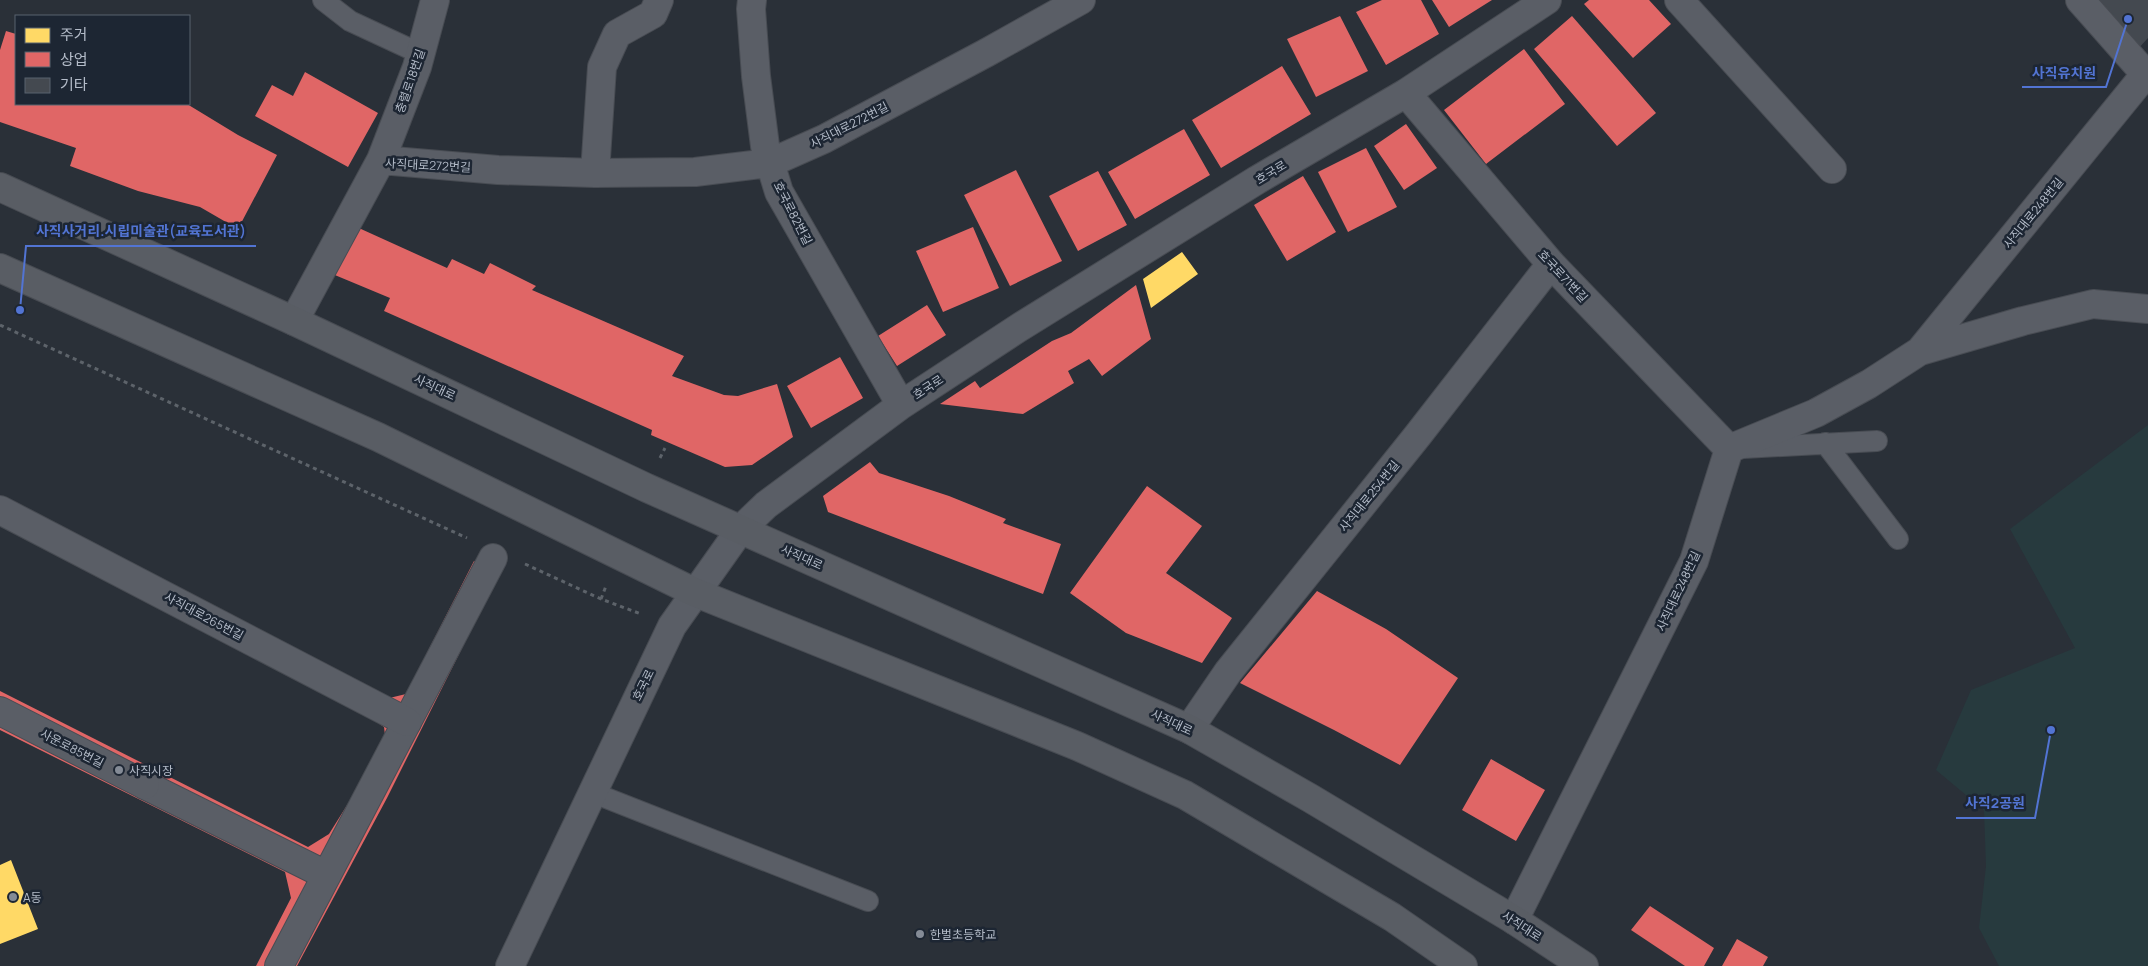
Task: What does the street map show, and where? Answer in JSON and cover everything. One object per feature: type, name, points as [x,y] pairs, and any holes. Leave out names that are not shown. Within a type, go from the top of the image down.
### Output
[{"type":"main road","name":"사직대로","points":[[0,187],[294,320],[647,488],[1189,729],[1310,798],[1514,920],[1584,966]]},
{"type":"main road","points":[[0,268],[378,437],[694,592],[1077,746],[1185,795],[1392,918],[1462,966]]},
{"type":"street","name":"충렬로18번길","points":[[381,160],[421,54],[435,0]]},
{"type":"street","points":[[595,173],[602,67],[617,34],[653,14],[659,0]]},
{"type":"street","name":"호국로82번길","points":[[752,0],[756,76],[765,146],[779,192],[901,405]]},
{"type":"street","name":"사직대로272번길","points":[[294,320],[381,160],[498,170],[595,173],[695,172],[770,163],[824,139],[1081,0]]},
{"type":"street","name":"호국로","points":[[510,966],[591,792],[672,626],[694,592],[740,530],[766,505],[901,405],[1020,326],[1249,186],[1406,93],[1547,0]]},
{"type":"street","points":[[1679,0],[1832,169]]},
{"type":"street","points":[[2080,0],[2147,74]]},
{"type":"street","name":"사직대로248번길","points":[[1920,351],[2147,74]]},
{"type":"street","name":"호국로71번길","points":[[1406,93],[1551,264],[1729,449]]},
{"type":"street","name":"사직대로254번길","points":[[1189,729],[1228,672],[1418,435],[1551,264]]},
{"type":"street","name":"사직대로248번길","points":[[1514,920],[1694,561],[1729,449],[1816,413],[1869,384],[1920,351],[2023,321],[2093,304],[2148,309]]},
{"type":"street","name":"사직대로265번길","points":[[0,510],[407,722]]},
{"type":"street","points":[[279,966],[407,722],[485,550]]},
{"type":"street","name":"사운로85번길","points":[[0,710],[326,875]]},
{"type":"lane","points":[[323,0],[350,21],[421,54]]},
{"type":"lane","points":[[1729,449],[1877,441]]},
{"type":"lane","points":[[1825,444],[1898,539]]},
{"type":"lane","points":[[591,792],[868,901]]},
{"type":"path","points":[[0,325],[485,550]]},
{"type":"path","points":[[521,562],[601,599],[672,626]]},
{"type":"green space","points":[[2148,425],[2148,966],[1999,966],[1979,928],[1986,866],[1984,810],[1936,770],[1971,690],[2075,648],[2010,529]]},
{"type":"building: 주거","points":[[1182,252],[1198,274],[1151,308],[1143,279]]},
{"type":"building: 주거","name":"A동","points":[[11,860],[38,929],[0,944],[0,865]]},
{"type":"building: 상업","points":[[1382,0],[1421,0],[1439,34],[1386,65],[1356,12]]},
{"type":"building: 상업","points":[[1432,0],[1492,0],[1449,27]]},
{"type":"building: 상업","points":[[1589,0],[1649,0],[1671,24],[1633,58],[1584,4]]},
{"type":"building: 상업","points":[[1340,16],[1368,71],[1316,97],[1287,39]]},
{"type":"building: 상업","points":[[1572,16],[1656,113],[1617,146],[1534,49]]},
{"type":"building: 상업","points":[[6,31],[15,34],[15,105],[189,105],[238,135],[277,155],[238,229],[200,207],[138,191],[70,166],[76,148],[0,122],[0,50]]},
{"type":"building: 상업","points":[[1524,49],[1565,104],[1486,164],[1444,110]]},
{"type":"building: 상업","points":[[1282,66],[1311,114],[1221,168],[1192,120]]},
{"type":"building: 상업","points":[[305,72],[378,113],[348,167],[255,116],[272,85],[293,96]]},
{"type":"building: 상업","points":[[1406,124],[1437,168],[1404,190],[1374,146]]},
{"type":"building: 상업","points":[[1184,129],[1210,175],[1135,219],[1108,172]]},
{"type":"building: 상업","points":[[1366,148],[1397,207],[1348,232],[1318,172]]},
{"type":"building: 상업","points":[[1016,170],[1062,261],[1010,286],[964,195]]},
{"type":"building: 상업","points":[[1098,171],[1127,225],[1078,251],[1049,196]]},
{"type":"building: 상업","points":[[1303,176],[1336,232],[1287,261],[1254,205]]},
{"type":"building: 상업","points":[[350,224],[447,268],[452,259],[484,274],[490,263],[536,286],[532,290],[684,356],[672,376],[724,395],[738,396],[777,384],[793,437],[752,465],[725,467],[651,435],[652,430],[384,311],[390,298],[330,273]]},
{"type":"building: 상업","points":[[973,227],[999,288],[943,312],[916,251]]},
{"type":"building: 상업","points":[[1136,285],[1151,339],[1102,376],[1089,359],[1068,371],[1074,383],[1023,414],[940,404],[975,381],[980,388],[1052,341],[1071,333]]},
{"type":"building: 상업","points":[[927,305],[946,335],[897,366],[878,336]]},
{"type":"building: 상업","points":[[840,357],[863,398],[811,428],[787,386]]},
{"type":"building: 상업","points":[[870,462],[879,473],[949,496],[1006,519],[1003,523],[1061,544],[1043,594],[828,512],[823,496]]},
{"type":"building: 상업","points":[[1147,486],[1202,526],[1166,573],[1232,618],[1202,663],[1126,633],[1070,593]]},
{"type":"building: 상업","name":"사직시장","points":[[474,561],[500,572],[387,798],[297,966],[256,966],[291,898],[285,872],[0,730],[0,691],[308,847],[329,834],[386,743],[384,727],[371,718],[381,700],[406,694]]},
{"type":"building: 상업","points":[[1317,591],[1386,629],[1458,678],[1400,765],[1240,683]]},
{"type":"building: 상업","points":[[1491,759],[1545,790],[1516,841],[1462,810]]},
{"type":"building: 상업","points":[[1650,906],[1714,948],[1704,966],[1685,966],[1631,930]]},
{"type":"building: 상업","points":[[1737,939],[1768,957],[1763,966],[1722,966]]},
{"type":"building: 기타","points":[[2090,0],[2148,0],[2148,38],[2136,51]]},
{"type":"place","name":"사직유치원","points":[[2128,19]]},
{"type":"place","name":"사직사거리.시립미술관(교육도서관)","points":[[20,310]]},
{"type":"place","name":"사직2공원","points":[[2051,730]]},
{"type":"place","name":"사직시장","points":[[119,770]]},
{"type":"place","name":"A동","points":[[13,897]]},
{"type":"place","name":"한벌초등학교","points":[[920,934]]}]
